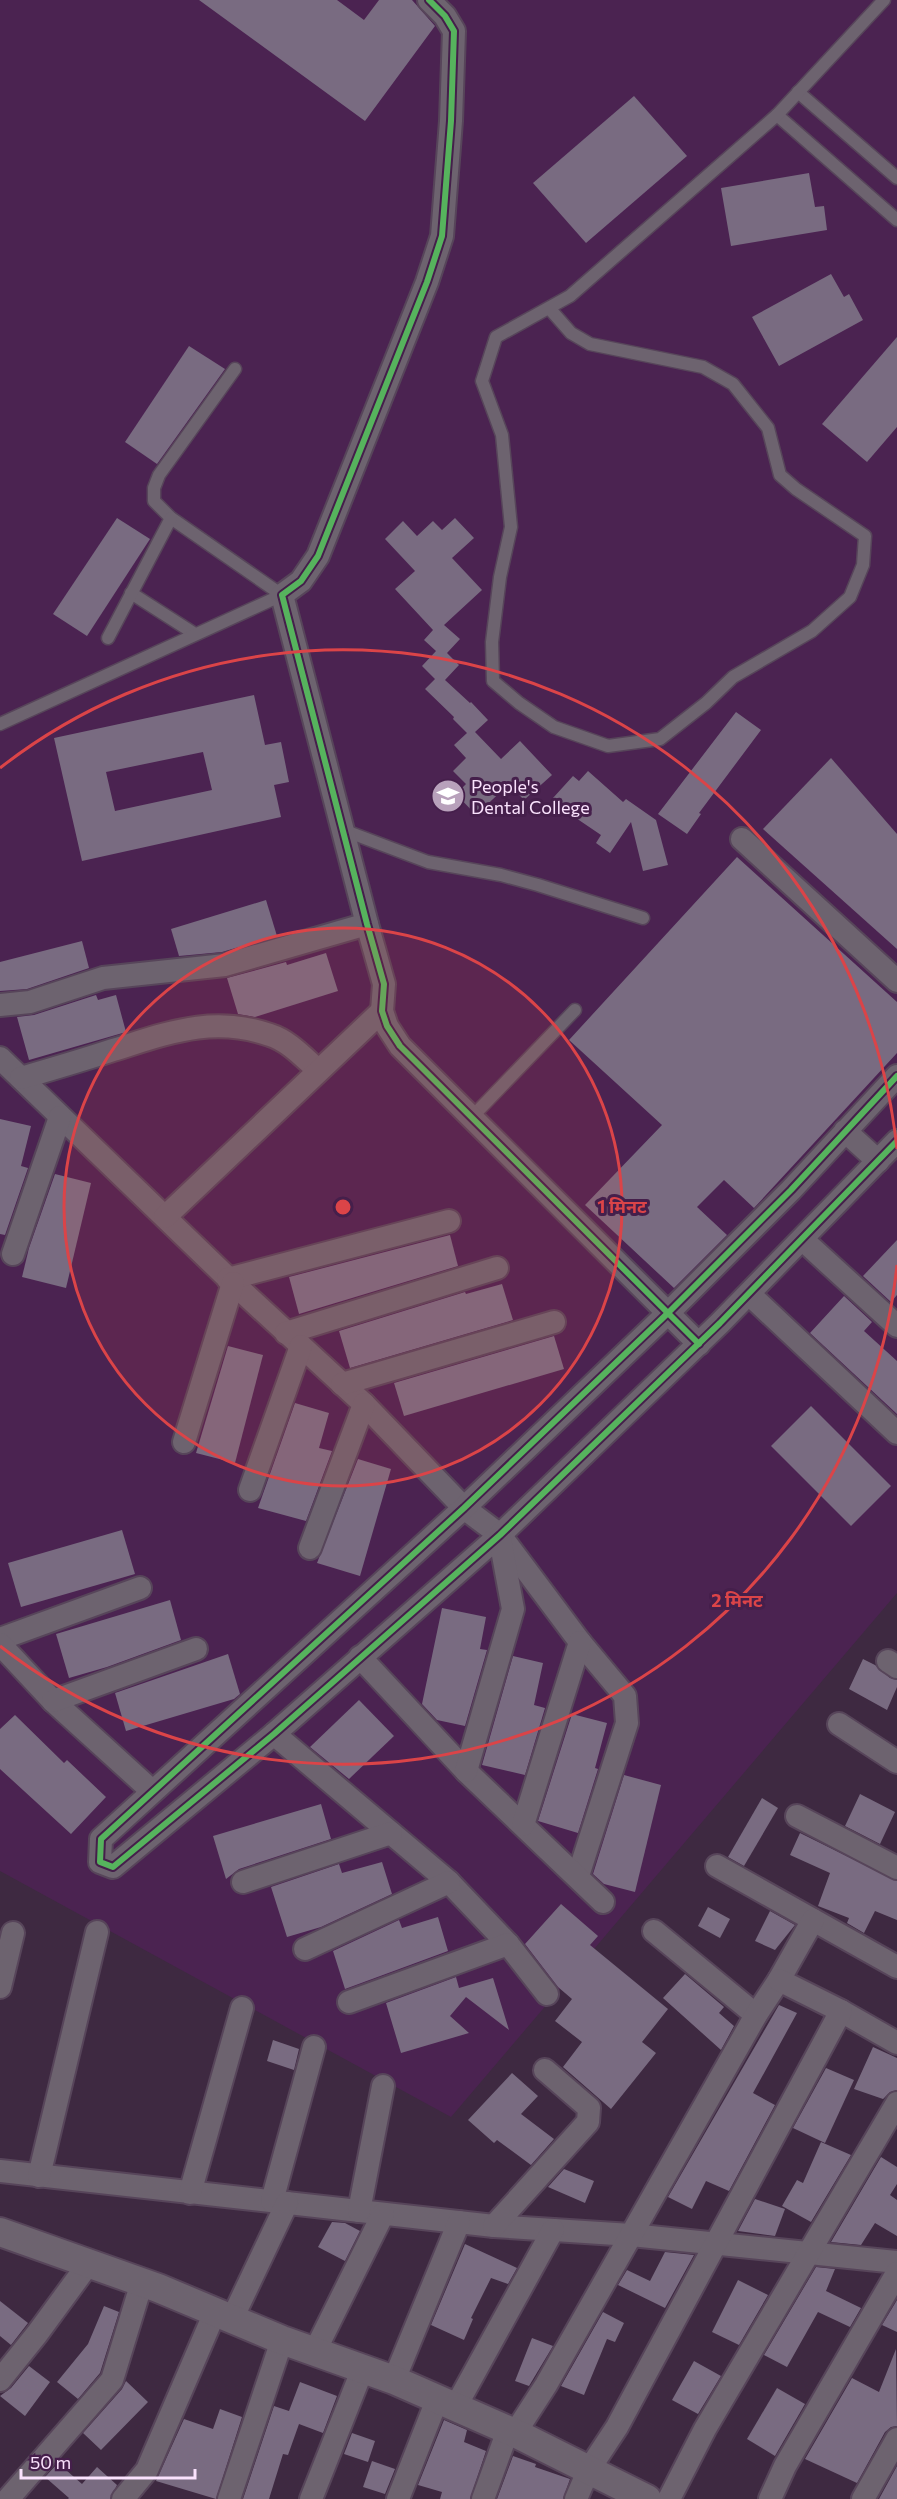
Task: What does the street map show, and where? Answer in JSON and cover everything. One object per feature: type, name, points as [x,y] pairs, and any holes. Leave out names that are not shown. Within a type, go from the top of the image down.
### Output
[{"type":"street","points":[[429,0],[445,16],[454,31],[451,121],[442,236],[428,282],[318,556],[301,581],[282,595],[384,984],[382,1011],[387,1026],[400,1046],[699,1344]]},
{"type":"street","points":[[742,839],[897,981]]},
{"type":"street","points":[[0,1005],[30,1002],[103,978],[225,965],[367,924]]},
{"type":"street","points":[[165,1216],[382,1011]]},
{"type":"street","points":[[21,1078],[162,1033],[198,1026],[223,1025],[272,1035],[290,1046],[318,1070]]},
{"type":"street","points":[[0,1058],[293,1340],[364,1404],[464,1508],[500,1535],[580,1642],[625,1695],[627,1723],[578,1876]]},
{"type":"street","points":[[897,1076],[791,1190],[668,1313],[464,1508],[101,1839],[100,1862],[114,1867],[274,1734],[500,1535],[699,1344],[803,1240],[897,1141]]},
{"type":"street","points":[[13,1254],[60,1117]]},
{"type":"street","points":[[845,1131],[878,1161]]},
{"type":"street","points":[[231,1281],[448,1221]]},
{"type":"street","points":[[803,1240],[897,1326]]},
{"type":"street","points":[[293,1340],[497,1268]]},
{"type":"street","points":[[183,1442],[231,1281]]},
{"type":"street","points":[[749,1294],[897,1433]]},
{"type":"street","points":[[342,1384],[554,1322]]},
{"type":"street","points":[[250,1490],[293,1340]]},
{"type":"street","points":[[310,1548],[364,1404]]},
{"type":"street","points":[[466,1771],[513,1609],[500,1535]]},
{"type":"street","points":[[0,1639],[140,1588]]},
{"type":"street","points":[[523,1825],[580,1642]]},
{"type":"street","points":[[0,1644],[53,1701],[152,1791]]},
{"type":"street","points":[[53,1701],[196,1649]]},
{"type":"street","points":[[360,1657],[466,1771],[603,1902]]},
{"type":"street","points":[[840,1724],[897,1762]]},
{"type":"street","points":[[274,1734],[449,1882],[508,1944],[548,1994]]},
{"type":"street","points":[[797,1815],[897,1868]]},
{"type":"street","points":[[243,1882],[391,1833]]},
{"type":"street","points":[[717,1866],[897,1967]]},
{"type":"street","points":[[305,1949],[449,1882]]},
{"type":"street","points":[[483,2499],[511,2432],[546,2385],[756,2015],[813,1920]]},
{"type":"street","points":[[654,1931],[756,2015]]},
{"type":"street","points":[[39,2176],[97,1932]]},
{"type":"street","points":[[0,1987],[13,1933]]},
{"type":"street","points":[[349,2002],[508,1944]]},
{"type":"street","points":[[779,1980],[841,2011],[897,2043]]},
{"type":"street","points":[[190,2193],[242,2008]]},
{"type":"street","points":[[576,2499],[588,2471],[617,2427],[714,2243],[841,2011]]},
{"type":"street","points":[[123,2499],[147,2470],[279,2202],[314,2047]]},
{"type":"street","points":[[494,2226],[588,2122],[590,2108],[545,2070]]},
{"type":"street","points":[[359,2211],[384,2086]]},
{"type":"street","points":[[669,2499],[705,2429],[897,2103]]},
{"type":"street","points":[[0,2171],[494,2226],[631,2235],[897,2262]]},
{"type":"street","points":[[315,2351],[383,2214]]},
{"type":"street","points":[[394,2380],[459,2222]]},
{"type":"street","points":[[398,2499],[446,2403],[553,2230]]},
{"type":"street","points":[[1,2235],[142,2282],[282,2340],[394,2380],[511,2432],[647,2499]]},
{"type":"street","points":[[0,2380],[38,2334],[89,2263]]},
{"type":"street","points":[[770,2499],[786,2466],[897,2273]]},
{"type":"street","points":[[8,2499],[112,2380],[142,2282]]},
{"type":"street","points":[[228,2499],[282,2340]]},
{"type":"street","points":[[311,2499],[363,2368]]},
{"type":"street","points":[[863,2499],[897,2439]]},
{"type":"lane","points":[[549,308],[571,333],[590,344],[703,367],[733,384],[768,428],[780,475],[796,489],[865,536],[863,565],[850,597],[812,631],[733,677],[660,739],[608,746],[554,727],[519,703],[493,681],[492,642],[500,577],[511,527],[502,435],[483,381],[496,337],[570,296],[777,115],[884,0]]},
{"type":"lane","points":[[798,92],[897,178]]},
{"type":"lane","points":[[777,115],[897,220]]},
{"type":"lane","points":[[235,369],[159,475],[154,488],[154,501],[171,518],[282,595]]},
{"type":"lane","points":[[108,638],[171,518]]},
{"type":"lane","points":[[131,593],[195,634]]},
{"type":"lane","points":[[0,724],[282,595]]},
{"type":"lane","points":[[343,830],[428,862],[538,885],[643,918]]},
{"type":"lane","points":[[472,1117],[575,1010]]},
{"type":"shaded area","name":"People's Dental College","points":[[0,0],[897,0],[897,1593],[451,2117],[0,1871]]},
{"type":"building","points":[[199,0],[337,0],[364,20],[379,0],[412,0],[435,26],[365,121]]},
{"type":"building","points":[[634,96],[687,156],[586,243],[533,183]]},
{"type":"building","points":[[809,173],[815,207],[824,206],[827,230],[731,246],[721,188]]},
{"type":"building","points":[[831,274],[844,297],[849,294],[863,320],[779,366],[752,317]]},
{"type":"building","points":[[897,337],[897,427],[867,462],[822,424]]},
{"type":"building","points":[[189,346],[225,369],[157,464],[125,442]]},
{"type":"building","points":[[117,518],[150,539],[87,636],[53,614]]},
{"type":"building","points":[[455,518],[474,538],[452,558],[482,590],[444,625],[460,639],[447,653],[459,665],[445,680],[488,720],[475,732],[501,759],[520,741],[552,775],[524,800],[509,784],[476,815],[456,794],[466,784],[453,771],[466,758],[454,745],[467,733],[425,689],[435,679],[422,666],[436,651],[424,640],[433,630],[395,589],[415,571],[385,539],[403,521],[417,536],[433,521],[442,530]]},
{"type":"building","points":[[254,695],[265,745],[281,742],[289,782],[274,785],[281,817],[82,861],[54,738]],"holes":[[[203,752],[212,790],[115,811],[106,772]]]},
{"type":"building","points":[[736,712],[761,730],[699,813],[701,814],[687,834],[658,814]]},
{"type":"building","points":[[831,758],[897,834],[897,949],[763,829]]},
{"type":"building","points":[[588,771],[623,802],[626,799],[656,820],[668,865],[643,871],[631,822],[610,853],[596,843],[601,835],[570,814],[553,798],[573,776],[579,781]]},
{"type":"building","points":[[737,857],[897,1002],[897,1053],[754,1208],[724,1180],[697,1207],[727,1235],[674,1288],[585,1205],[662,1125],[569,1040]]},
{"type":"building","points":[[266,900],[277,936],[222,952],[179,956],[171,929]]},
{"type":"building","points":[[82,941],[89,968],[27,989],[0,991],[0,962]]},
{"type":"building","points":[[326,953],[338,991],[255,1017],[238,1014],[227,978],[286,962],[287,965]]},
{"type":"building","points":[[96,995],[98,1000],[116,995],[126,1032],[29,1060],[17,1017],[34,1015]]},
{"type":"building","points":[[0,1119],[31,1126],[21,1166],[28,1168],[5,1235],[0,1234]]},
{"type":"building","points":[[55,1174],[91,1183],[66,1288],[22,1277],[29,1248]]},
{"type":"building","points":[[450,1235],[458,1266],[299,1314],[289,1277]]},
{"type":"building","points":[[897,1240],[897,1295],[891,1302],[863,1276]]},
{"type":"building","points":[[502,1284],[513,1320],[350,1368],[339,1331],[465,1292],[466,1294]]},
{"type":"building","points":[[844,1296],[872,1322],[864,1331],[897,1361],[897,1414],[810,1333]]},
{"type":"building","points":[[554,1336],[564,1369],[404,1416],[394,1383]]},
{"type":"building","points":[[228,1346],[263,1355],[235,1463],[196,1453]]},
{"type":"building","points":[[295,1403],[329,1413],[319,1448],[332,1451],[306,1521],[258,1508]]},
{"type":"building","points":[[811,1406],[891,1486],[851,1526],[771,1446]]},
{"type":"building","points":[[358,1459],[391,1469],[360,1576],[317,1563]]},
{"type":"building","points":[[122,1530],[135,1574],[21,1607],[8,1563]]},
{"type":"building","points":[[170,1600],[181,1640],[69,1678],[56,1634]]},
{"type":"building","points":[[442,1608],[486,1617],[480,1649],[487,1650],[465,1726],[437,1720],[422,1704]]},
{"type":"building","points":[[228,1654],[240,1694],[234,1699],[126,1731],[115,1693]]},
{"type":"building","points":[[513,1656],[543,1663],[534,1705],[545,1708],[525,1775],[482,1765]]},
{"type":"building","points":[[863,1659],[875,1665],[890,1678],[897,1680],[897,1687],[887,1710],[849,1689]]},
{"type":"building","points":[[359,1700],[394,1736],[349,1779],[310,1747]]},
{"type":"building","points":[[572,1714],[607,1723],[595,1768],[598,1769],[578,1833],[538,1821]]},
{"type":"building","points":[[15,1715],[64,1763],[67,1760],[106,1797],[71,1834],[0,1769],[0,1729]]},
{"type":"building","points":[[624,1775],[661,1785],[635,1892],[604,1884],[593,1874]]},
{"type":"building","points":[[860,1794],[895,1812],[880,1844],[845,1826]]},
{"type":"building","points":[[762,1798],[778,1808],[744,1866],[728,1857]]},
{"type":"building","points":[[321,1804],[331,1839],[239,1869],[226,1879],[213,1836]]},
{"type":"building","points":[[800,1833],[897,1881],[897,1920],[875,1911],[864,1933],[847,1923],[849,1918],[818,1906],[830,1873],[790,1855]]},
{"type":"building","points":[[382,1862],[392,1894],[321,1927],[287,1937],[271,1887],[339,1864],[342,1873]]},
{"type":"building","points":[[561,1904],[598,1936],[590,1945],[668,2009],[642,2042],[656,2053],[611,2109],[563,2067],[582,2042],[555,2021],[572,1999],[558,1987],[525,1944]]},
{"type":"building","points":[[708,1907],[730,1919],[720,1938],[698,1926]]},
{"type":"building","points":[[770,1911],[795,1925],[775,1950],[755,1941]]},
{"type":"building","points":[[438,1917],[448,1951],[345,1989],[333,1951],[399,1920],[402,1928]]},
{"type":"building","points":[[685,1974],[724,2007],[719,2013],[734,2026],[721,2050],[663,1998]]},
{"type":"building","points":[[456,1977],[459,1988],[493,1978],[509,2030],[466,1997],[450,2016],[469,2033],[401,2053],[386,2003]]},
{"type":"building","points":[[779,2005],[797,2013],[753,2093],[775,2105],[729,2191],[706,2181],[692,2209],[668,2197]]},
{"type":"building","points":[[273,2040],[299,2049],[294,2070],[267,2061]]},
{"type":"building","points":[[873,2047],[897,2058],[897,2090],[890,2092],[883,2099],[854,2089]]},
{"type":"building","points":[[826,2068],[854,2080],[825,2143],[793,2128]]},
{"type":"building","points":[[512,2073],[538,2096],[521,2114],[554,2139],[531,2165],[497,2140],[494,2143],[468,2120]]},
{"type":"building","points":[[821,2142],[851,2155],[811,2222],[782,2206],[797,2180],[803,2183]]},
{"type":"building","points":[[881,2157],[897,2167],[897,2184],[890,2195],[897,2200],[897,2236],[875,2223],[861,2245],[831,2242]]},
{"type":"building","points":[[564,2169],[594,2181],[585,2203],[548,2187]]},
{"type":"building","points":[[755,2199],[785,2209],[775,2236],[738,2231]]},
{"type":"building","points":[[332,2222],[345,2223],[360,2231],[345,2261],[318,2247]]},
{"type":"building","points":[[465,2244],[517,2268],[508,2284],[491,2278],[471,2318],[473,2319],[464,2340],[431,2325]]},
{"type":"building","points":[[665,2252],[694,2255],[665,2308],[618,2285],[627,2270],[650,2281]]},
{"type":"building","points":[[816,2267],[835,2269],[826,2291],[861,2308],[850,2327],[818,2312],[787,2367],[764,2355]]},
{"type":"building","points":[[738,2280],[768,2295],[739,2345],[712,2332]]},
{"type":"building","points":[[897,2300],[897,2332],[882,2325]]},
{"type":"building","points":[[0,2301],[28,2323],[11,2345],[0,2336]]},
{"type":"building","points":[[104,2306],[119,2312],[100,2373],[78,2399],[57,2382],[88,2344]]},
{"type":"building","points":[[603,2312],[624,2323],[615,2342],[607,2339],[584,2395],[561,2386]]},
{"type":"building","points":[[532,2338],[553,2346],[529,2386],[515,2381]]},
{"type":"building","points":[[896,2349],[897,2426],[885,2432],[857,2483],[805,2459],[852,2378],[879,2392]]},
{"type":"building","points":[[694,2361],[721,2376],[698,2414],[672,2400]]},
{"type":"building","points":[[29,2366],[50,2382],[25,2416],[0,2396],[11,2388]]},
{"type":"building","points":[[126,2381],[148,2402],[101,2450],[83,2433],[122,2389]]},
{"type":"building","points":[[300,2382],[337,2396],[323,2433],[299,2424],[288,2455],[283,2454],[269,2499],[243,2499],[274,2406],[289,2411]]},
{"type":"building","points":[[777,2388],[805,2404],[775,2456],[747,2439]]},
{"type":"building","points":[[220,2409],[242,2417],[216,2499],[156,2481],[184,2419],[213,2429]]},
{"type":"building","points":[[444,2420],[467,2430],[464,2442],[486,2451],[470,2499],[440,2499],[442,2492],[418,2485]]},
{"type":"building","points":[[352,2433],[375,2441],[368,2462],[344,2454]]},
{"type":"building","points":[[513,2456],[536,2464],[535,2467],[570,2479],[563,2499],[497,2499]]},
{"type":"building","points":[[372,2461],[395,2469],[385,2494],[363,2487]]},
{"type":"building","points":[[58,2463],[82,2484],[97,2467],[117,2485],[110,2499],[68,2499],[45,2477]]},
{"type":"building","points":[[897,2466],[897,2499],[879,2499]]},
{"type":"cycle path","points":[[429,0],[445,16],[454,31],[451,121],[442,236],[427,282],[318,556],[301,581],[282,595],[384,984],[382,1011],[387,1026],[400,1046],[699,1344]]},
{"type":"cycle path","points":[[897,1076],[791,1190],[668,1313],[464,1508],[101,1839],[100,1862],[113,1867],[274,1734],[500,1535],[720,1323],[897,1141]]},
{"type":"place","name":"People's Dental College","points":[[448,796]]}]
